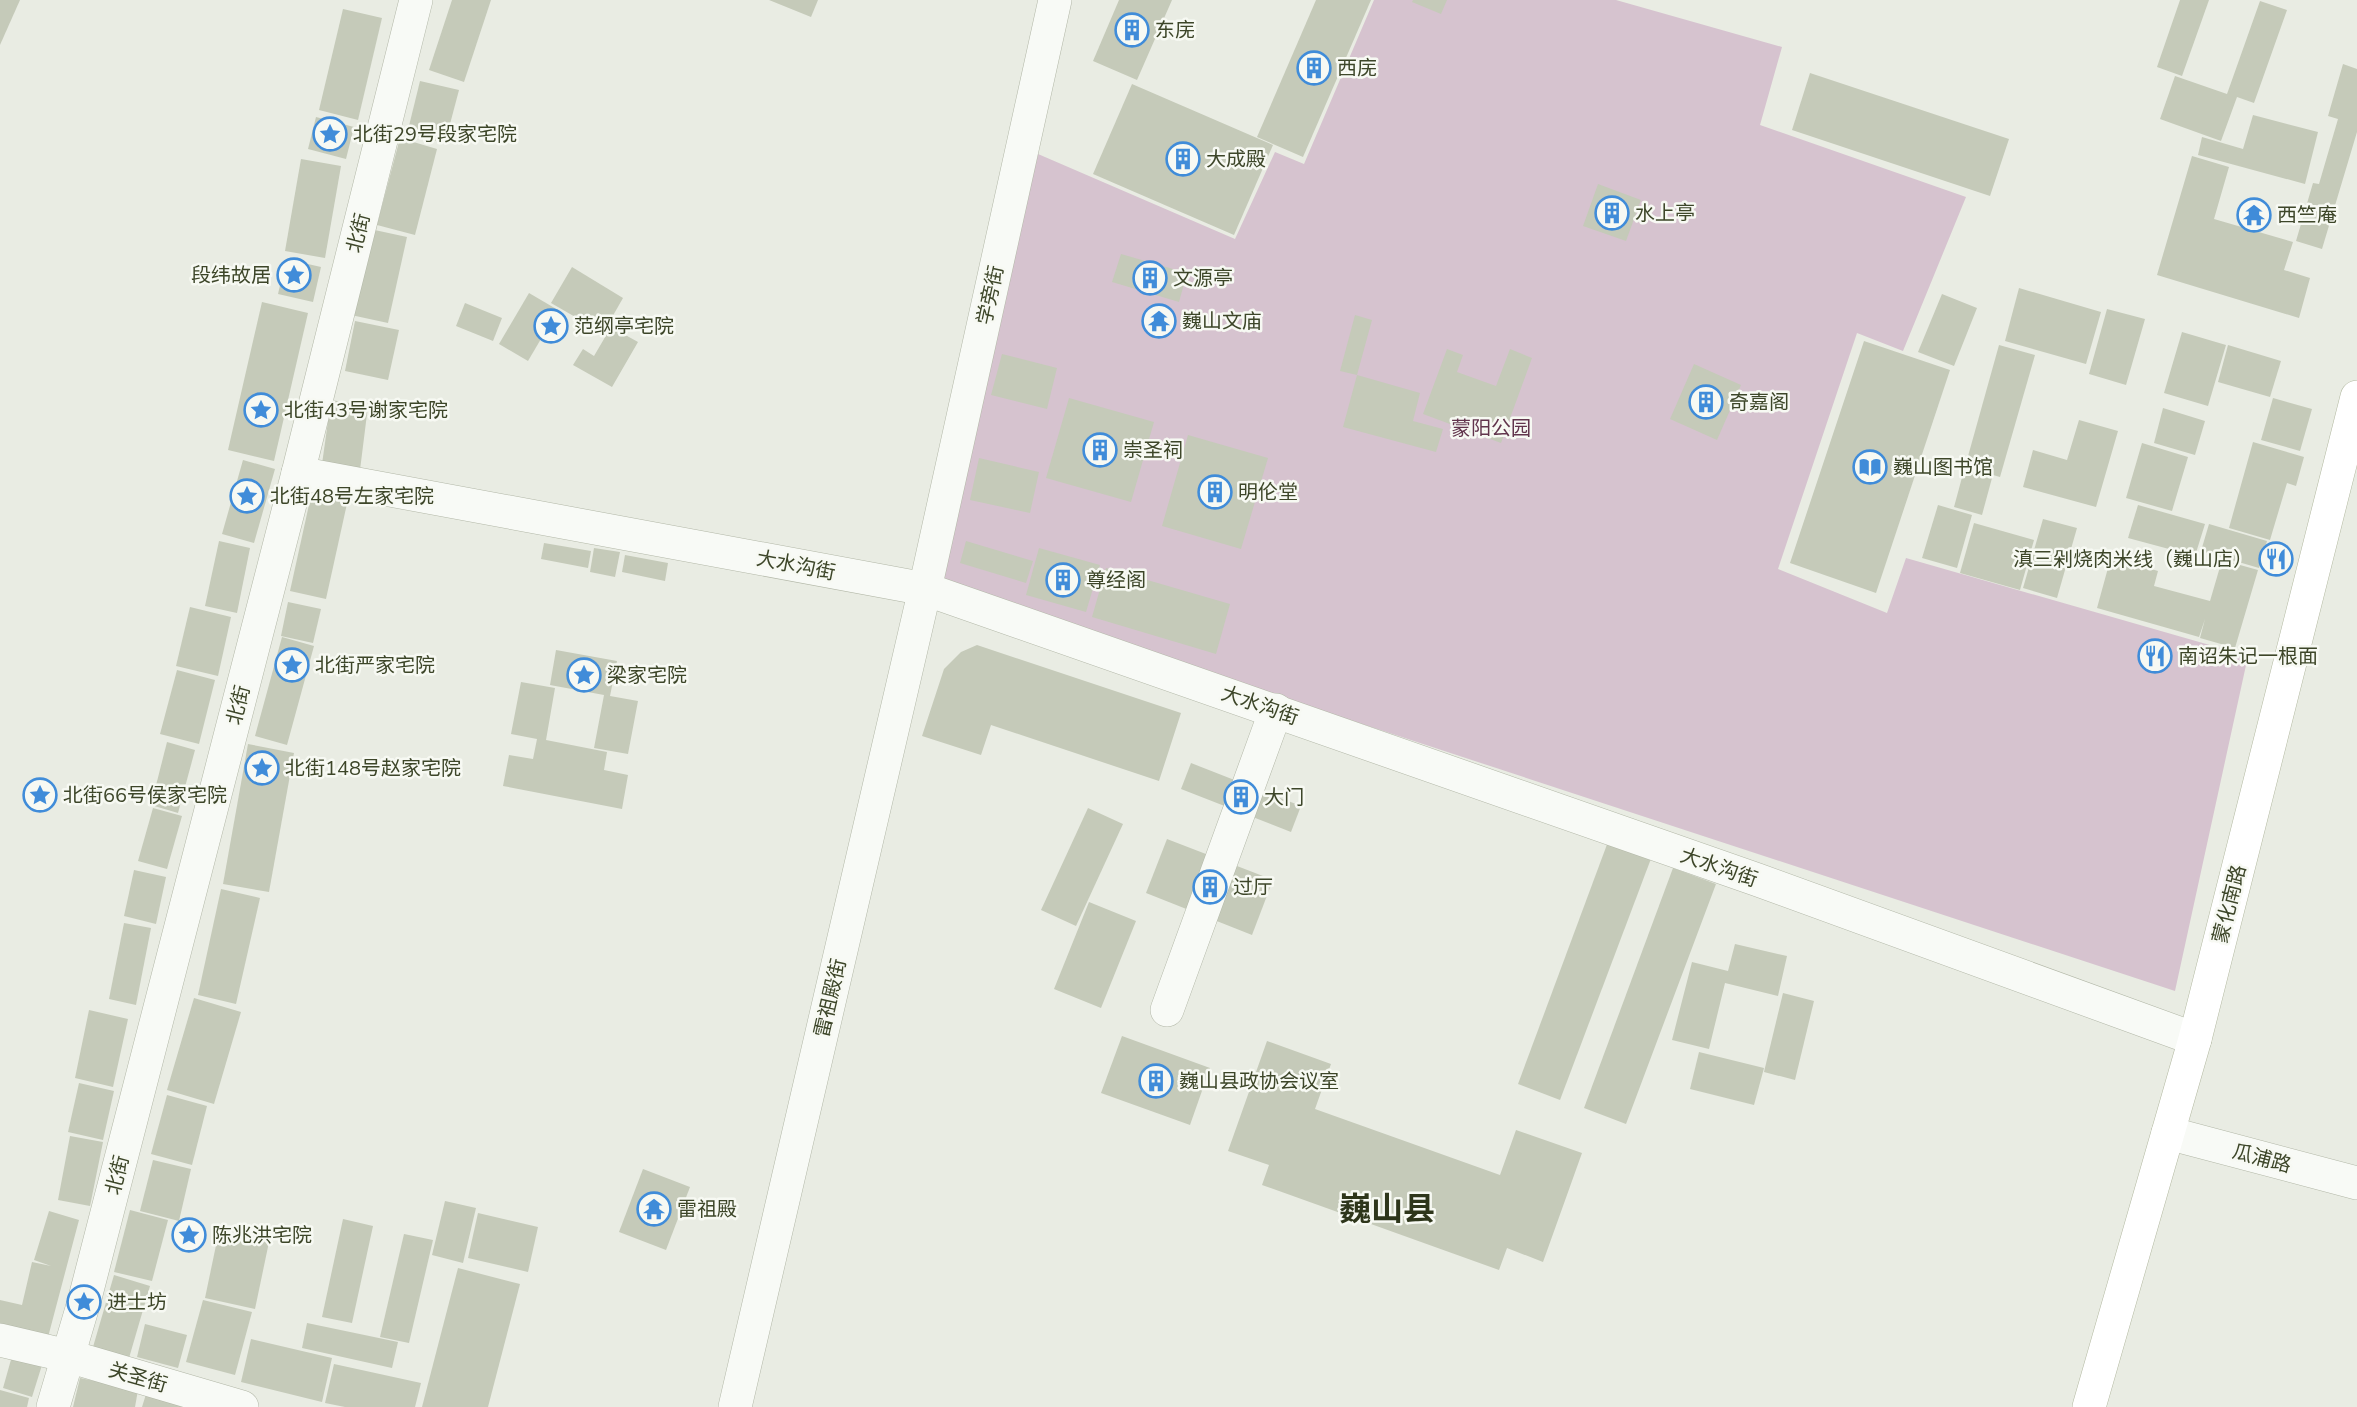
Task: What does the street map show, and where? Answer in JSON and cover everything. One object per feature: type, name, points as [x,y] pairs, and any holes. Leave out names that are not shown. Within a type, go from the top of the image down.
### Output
[{"type":"main road","name":"蒙化南路","points":[[2089,1407],[2195,1039],[2357,397]]},
{"type":"street","name":"北街","points":[[53,1407],[84,1302],[298,473],[416,0]]},
{"type":"street","name":"学旁街","points":[[925,589],[1055,0]]},
{"type":"street","name":"大水沟街","points":[[298,473],[925,589],[1276,710],[2195,1039]]},
{"type":"street","name":"雷祖殿街","points":[[735,1407],[925,589]]},
{"type":"street","points":[[1167,1010],[1276,710]]},
{"type":"street","name":"瓜浦路","points":[[2168,1132],[2357,1183]]},
{"type":"street","name":"关圣街","points":[[0,1340],[68,1356],[242,1407]]},
{"type":"green space","name":"蒙阳公园","points":[[1374,0],[1616,0],[1782,47],[1760,125],[1966,197],[1903,351],[1857,333],[1778,569],[1887,613],[1906,558],[2248,656],[2175,991],[936,584],[1038,154],[1235,239],[1275,152],[1304,164]]},
{"type":"building","points":[[0,0],[20,0],[0,45]]},
{"type":"building","points":[[452,0],[491,0],[464,82],[429,70]]},
{"type":"building","points":[[769,0],[818,0],[811,17]]},
{"type":"building","name":"东庑","points":[[1119,0],[1172,0],[1137,80],[1093,61]]},
{"type":"building","name":"西庑","points":[[1316,0],[1371,0],[1303,157],[1257,137]]},
{"type":"building","points":[[1413,0],[1447,0],[1441,14],[1412,2]]},
{"type":"building","points":[[2180,0],[2209,0],[2182,76],[2157,67]]},
{"type":"building","points":[[2260,1],[2287,10],[2254,103],[2237,97],[2221,141],[2160,119],[2175,76],[2227,94]]},
{"type":"building","points":[[343,9],[382,18],[358,120],[319,110]]},
{"type":"building","points":[[2343,64],[2357,69],[2357,132],[2322,249],[2296,241],[2313,183],[2319,184],[2338,119],[2328,116]]},
{"type":"building","points":[[1810,73],[2009,139],[1990,196],[1792,130]]},
{"type":"building","points":[[420,81],[459,90],[445,143],[407,134]]},
{"type":"building","name":"大成殿","points":[[1132,84],[1273,145],[1234,235],[1093,174]]},
{"type":"building","points":[[2253,115],[2318,132],[2305,184],[2198,155],[2202,137],[2243,149]]},
{"type":"building","points":[[316,117],[354,127],[346,159],[308,149]]},
{"type":"building","points":[[400,138],[437,149],[415,235],[377,225]]},
{"type":"building","points":[[2192,156],[2229,167],[2214,219],[2293,242],[2284,270],[2310,278],[2299,318],[2157,275]]},
{"type":"building","points":[[301,159],[341,166],[325,258],[285,251]]},
{"type":"building","name":"水上亭","points":[[1598,184],[1641,200],[1626,241],[1583,226]]},
{"type":"building","points":[[370,229],[407,237],[388,323],[351,315]]},
{"type":"building","name":"文源亭","points":[[1121,254],[1187,273],[1179,302],[1112,282]]},
{"type":"building","points":[[286,259],[321,267],[313,302],[278,294]]},
{"type":"building","points":[[572,267],[623,298],[603,333],[551,303]]},
{"type":"building","points":[[2019,288],[2101,312],[2086,364],[2005,341]]},
{"type":"building","points":[[529,293],[558,310],[528,361],[499,344]]},
{"type":"building","points":[[1942,294],[1977,308],[1954,366],[1918,352]]},
{"type":"building","points":[[262,302],[308,313],[274,461],[228,450]]},
{"type":"building","points":[[465,303],[502,318],[493,341],[456,326]]},
{"type":"building","points":[[2107,309],[2145,319],[2126,385],[2089,374]]},
{"type":"building","points":[[1355,315],[1372,320],[1357,375],[1340,371]]},
{"type":"building","points":[[355,321],[399,330],[388,380],[345,371]]},
{"type":"building","points":[[611,327],[638,342],[612,387],[573,365],[583,349],[594,356]]},
{"type":"building","points":[[2182,332],[2226,345],[2208,406],[2164,393]]},
{"type":"building","name":"巍山图书馆","points":[[1864,341],[1950,370],[1876,593],[1790,563]]},
{"type":"building","points":[[1999,345],[2035,355],[2000,477],[1965,467]]},
{"type":"building","points":[[2228,345],[2281,361],[2270,397],[2218,382]]},
{"type":"building","points":[[1447,349],[1463,355],[1457,372],[1496,386],[1510,349],[1532,358],[1501,443],[1423,414]]},
{"type":"building","points":[[1002,354],[1057,368],[1047,409],[991,395]]},
{"type":"building","name":"奇嘉阁","points":[[1694,364],[1741,385],[1717,440],[1670,419]]},
{"type":"building","points":[[1357,375],[1420,393],[1413,421],[1443,429],[1436,452],[1343,427]]},
{"type":"building","name":"崇圣祠","points":[[1069,398],[1154,422],[1131,502],[1046,478]]},
{"type":"building","points":[[2273,398],[2312,409],[2300,451],[2261,440]]},
{"type":"building","points":[[331,400],[368,406],[360,470],[322,464]]},
{"type":"building","points":[[2163,408],[2205,421],[2195,455],[2154,443]]},
{"type":"building","points":[[2079,420],[2118,431],[2096,507],[2023,487],[2033,450],[2067,460]]},
{"type":"building","name":"明伦堂","points":[[1188,435],[1268,458],[1241,549],[1162,526]]},
{"type":"building","points":[[2253,442],[2304,457],[2296,486],[2287,483],[2270,540],[2229,528]]},
{"type":"building","points":[[2142,443],[2188,457],[2172,511],[2126,498]]},
{"type":"building","points":[[979,458],[1039,472],[1030,513],[970,500]]},
{"type":"building","points":[[243,460],[275,469],[254,543],[222,534]]},
{"type":"building","points":[[1964,470],[1992,478],[1982,515],[1954,507]]},
{"type":"building","points":[[314,482],[350,490],[326,599],[290,591]]},
{"type":"building","points":[[1938,505],[1972,515],[1957,568],[1922,558]]},
{"type":"building","points":[[2138,505],[2205,524],[2195,556],[2128,538]]},
{"type":"building","points":[[2043,519],[2077,528],[2057,598],[2023,588]]},
{"type":"building","points":[[1974,523],[2034,540],[2020,590],[1960,573]]},
{"type":"building","points":[[2209,524],[2267,541],[2259,568],[2201,551]]},
{"type":"building","points":[[219,541],[250,548],[237,613],[205,606]]},
{"type":"building","points":[[966,541],[1033,561],[1026,583],[960,563]]},
{"type":"building","points":[[544,543],[591,551],[588,568],[541,559]]},
{"type":"building","points":[[594,548],[620,552],[615,577],[590,572]]},
{"type":"building","name":"尊经阁","points":[[1039,548],[1100,565],[1086,612],[1026,595]]},
{"type":"building","points":[[625,555],[668,563],[665,581],[622,572]]},
{"type":"building","points":[[2111,557],[2158,571],[2154,586],[2210,601],[2222,560],[2258,570],[2235,648],[2200,638],[2205,619],[2199,637],[2097,608]]},
{"type":"building","points":[[1106,568],[1230,604],[1216,654],[1092,617]]},
{"type":"building","points":[[288,602],[321,609],[313,643],[281,636]]},
{"type":"building","points":[[190,607],[231,617],[218,676],[176,666]]},
{"type":"building","points":[[282,637],[314,646],[287,745],[255,736]]},
{"type":"building","points":[[977,645],[1181,713],[1159,781],[991,725],[981,755],[922,736],[944,669],[961,652]]},
{"type":"building","points":[[556,650],[617,661],[610,696],[638,701],[628,754],[594,748],[604,695],[550,685]]},
{"type":"building","points":[[177,670],[215,680],[199,744],[160,734]]},
{"type":"building","points":[[521,682],[555,688],[546,740],[607,752],[604,770],[628,775],[622,809],[503,786],[509,755],[533,759],[537,739],[511,734]]},
{"type":"building","points":[[167,742],[195,750],[178,813],[151,805]]},
{"type":"building","points":[[248,744],[294,753],[269,892],[223,884]]},
{"type":"building","name":"大门","points":[[1191,763],[1301,806],[1291,832],[1181,789]]},
{"type":"building","points":[[153,808],[182,816],[167,869],[138,861]]},
{"type":"building","points":[[1088,808],[1123,824],[1076,926],[1041,910]]},
{"type":"building","name":"过厅","points":[[1167,839],[1273,880],[1252,935],[1146,893]]},
{"type":"building","points":[[1609,839],[1652,856],[1560,1100],[1518,1084]]},
{"type":"building","points":[[1673,868],[1716,884],[1626,1124],[1584,1108]]},
{"type":"building","points":[[134,870],[166,877],[156,924],[124,916]]},
{"type":"building","points":[[221,889],[260,898],[236,1004],[198,995]]},
{"type":"building","points":[[1089,902],[1136,921],[1101,1008],[1054,989]]},
{"type":"building","points":[[124,923],[151,928],[136,1005],[109,999]]},
{"type":"building","points":[[1735,944],[1787,956],[1778,996],[1725,983],[1709,1049],[1672,1040],[1692,962],[1728,971]]},
{"type":"building","points":[[1783,993],[1814,1001],[1795,1080],[1764,1072]]},
{"type":"building","points":[[194,998],[241,1012],[214,1104],[167,1090]]},
{"type":"building","points":[[89,1010],[128,1019],[113,1087],[75,1078]]},
{"type":"building","name":"巍山县政协会议室","points":[[1122,1036],[1210,1068],[1190,1125],[1101,1093]]},
{"type":"building","points":[[1267,1041],[1331,1064],[1315,1109],[1500,1175],[1516,1130],[1582,1153],[1543,1262],[1507,1248],[1499,1270],[1262,1185],[1269,1165],[1228,1151]]},
{"type":"building","points":[[1699,1052],[1764,1068],[1754,1105],[1690,1089]]},
{"type":"building","points":[[79,1083],[114,1091],[103,1140],[68,1132]]},
{"type":"building","points":[[167,1095],[207,1106],[192,1165],[151,1154]]},
{"type":"building","points":[[70,1136],[103,1142],[90,1206],[58,1200]]},
{"type":"building","points":[[153,1160],[191,1169],[179,1221],[140,1211]]},
{"type":"building","name":"雷祖殿","points":[[643,1169],[690,1187],[666,1250],[619,1232]]},
{"type":"building","points":[[445,1201],[476,1208],[463,1263],[432,1255]]},
{"type":"building","points":[[130,1210],[168,1220],[152,1281],[114,1272]]},
{"type":"building","points":[[49,1211],[79,1220],[47,1341],[0,1331],[0,1300],[22,1305],[32,1262],[51,1266],[34,1260]]},
{"type":"building","points":[[478,1213],[538,1227],[528,1272],[468,1258]]},
{"type":"building","points":[[343,1219],[373,1226],[352,1323],[322,1317]]},
{"type":"building","points":[[219,1231],[269,1242],[255,1309],[205,1298]]},
{"type":"building","points":[[404,1234],[433,1240],[409,1343],[380,1337]]},
{"type":"building","points":[[458,1268],[520,1284],[488,1407],[422,1407]]},
{"type":"building","points":[[114,1275],[150,1286],[129,1358],[93,1347]]},
{"type":"building","points":[[203,1300],[252,1312],[235,1375],[186,1362]]},
{"type":"building","points":[[307,1323],[398,1342],[392,1368],[302,1348]]},
{"type":"building","points":[[145,1324],[187,1335],[178,1368],[137,1357]]},
{"type":"building","points":[[251,1339],[332,1358],[322,1402],[241,1382]]},
{"type":"building","points":[[12,1356],[42,1365],[32,1397],[3,1388]]},
{"type":"building","points":[[334,1364],[421,1383],[415,1407],[345,1407],[325,1403]]},
{"type":"building","points":[[80,1378],[138,1390],[135,1407],[73,1407]]},
{"type":"building","points":[[148,1388],[208,1407],[142,1407]]},
{"type":"building","points":[[0,1390],[29,1398],[27,1407],[0,1407]]},
{"type":"place","name":"东庑","points":[[1132,30]]},
{"type":"place","name":"西庑","points":[[1314,68]]},
{"type":"place","name":"北街29号段家宅院","points":[[330,134]]},
{"type":"place","name":"大成殿","points":[[1183,159]]},
{"type":"place","name":"水上亭","points":[[1612,213]]},
{"type":"place","name":"西竺庵","points":[[2254,215]]},
{"type":"place","name":"段纬故居","points":[[294,275]]},
{"type":"place","name":"文源亭","points":[[1150,278]]},
{"type":"place","name":"巍山文庙","points":[[1159,321]]},
{"type":"place","name":"范纲亭宅院","points":[[551,326]]},
{"type":"place","name":"奇嘉阁","points":[[1706,402]]},
{"type":"place","name":"北街43号谢家宅院","points":[[261,410]]},
{"type":"place","name":"崇圣祠","points":[[1100,450]]},
{"type":"place","name":"巍山图书馆","points":[[1870,467]]},
{"type":"place","name":"明伦堂","points":[[1215,492]]},
{"type":"place","name":"北街48号左家宅院","points":[[247,496]]},
{"type":"place","name":"滇三剁烧肉米线（巍山店）","points":[[2276,559]]},
{"type":"place","name":"尊经阁","points":[[1063,580]]},
{"type":"place","name":"南诏朱记一根面","points":[[2155,656]]},
{"type":"place","name":"北街严家宅院","points":[[292,665]]},
{"type":"place","name":"梁家宅院","points":[[584,675]]},
{"type":"place","name":"北街148号赵家宅院","points":[[262,768]]},
{"type":"place","name":"北街66号侯家宅院","points":[[40,795]]},
{"type":"place","name":"大门","points":[[1241,797]]},
{"type":"place","name":"过厅","points":[[1210,887]]},
{"type":"place","name":"巍山县政协会议室","points":[[1156,1081]]},
{"type":"place","name":"雷祖殿","points":[[654,1209]]},
{"type":"place","name":"陈兆洪宅院","points":[[189,1235]]},
{"type":"place","name":"进士坊","points":[[84,1302]]},
{"type":"district","name":"巍山县","points":[[1387,1209]]}]
